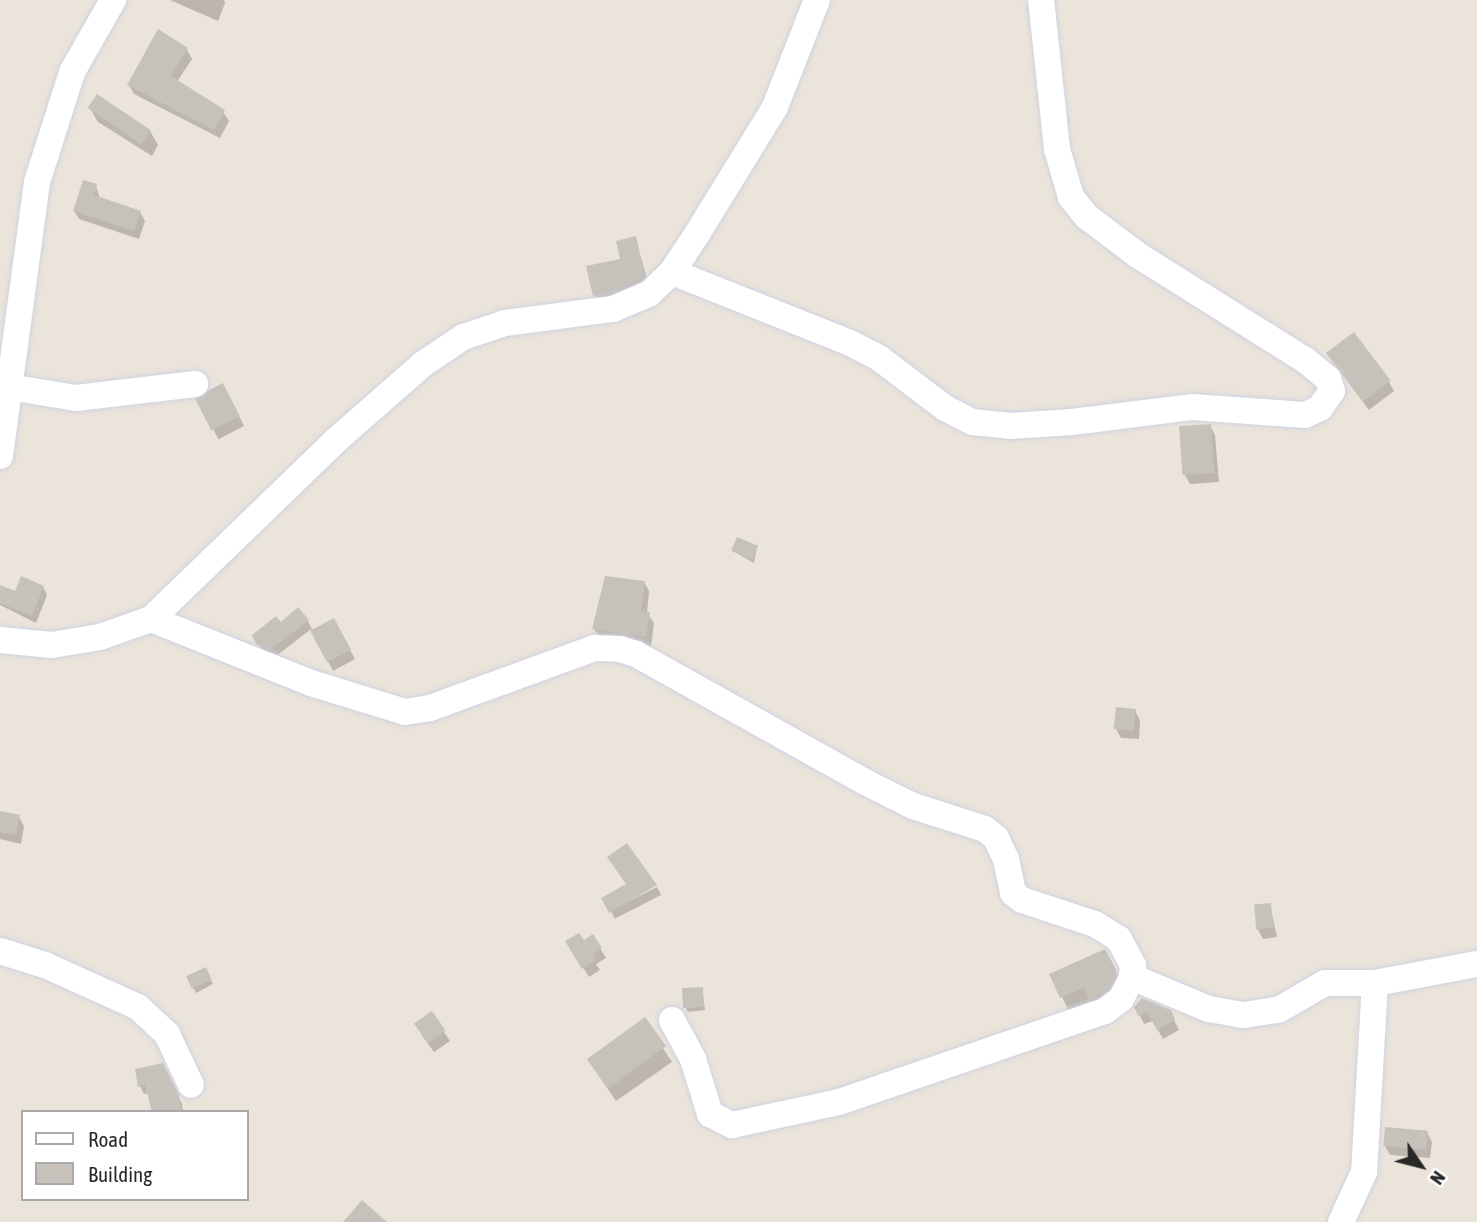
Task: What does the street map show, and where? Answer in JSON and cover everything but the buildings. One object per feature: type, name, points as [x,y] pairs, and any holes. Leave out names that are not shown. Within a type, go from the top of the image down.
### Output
[{"type":"street","points":[[0,456],[5,400],[37,181],[72,72],[113,0]]},
{"type":"street","points":[[0,640],[52,645],[100,637],[151,619],[334,442],[423,364],[463,337],[505,323],[613,309],[649,294],[672,272],[775,107],[817,0]]},
{"type":"street","points":[[672,272],[850,343],[879,358],[945,408],[973,422],[1010,426],[1072,422],[1193,407],[1305,415],[1320,408],[1332,391],[1320,373],[1139,256],[1087,217],[1071,197],[1057,149],[1041,0]]},
{"type":"street","points":[[5,400],[76,398],[195,384]]},
{"type":"street","points":[[151,619],[335,692],[405,712],[430,708],[595,648],[636,654],[865,782],[913,806],[985,829],[996,838],[1006,859],[1013,893],[1107,931],[1128,953],[1132,977],[1121,999],[1093,1016],[839,1102],[732,1125],[710,1114],[693,1059],[672,1020]]},
{"type":"street","points":[[0,951],[45,965],[138,1007],[167,1034],[191,1085]]},
{"type":"street","points":[[1132,977],[1209,1009],[1244,1015],[1280,1009],[1325,983],[1375,983],[1477,964]]},
{"type":"street","points":[[1341,1222],[1364,1172],[1375,983]]}]
